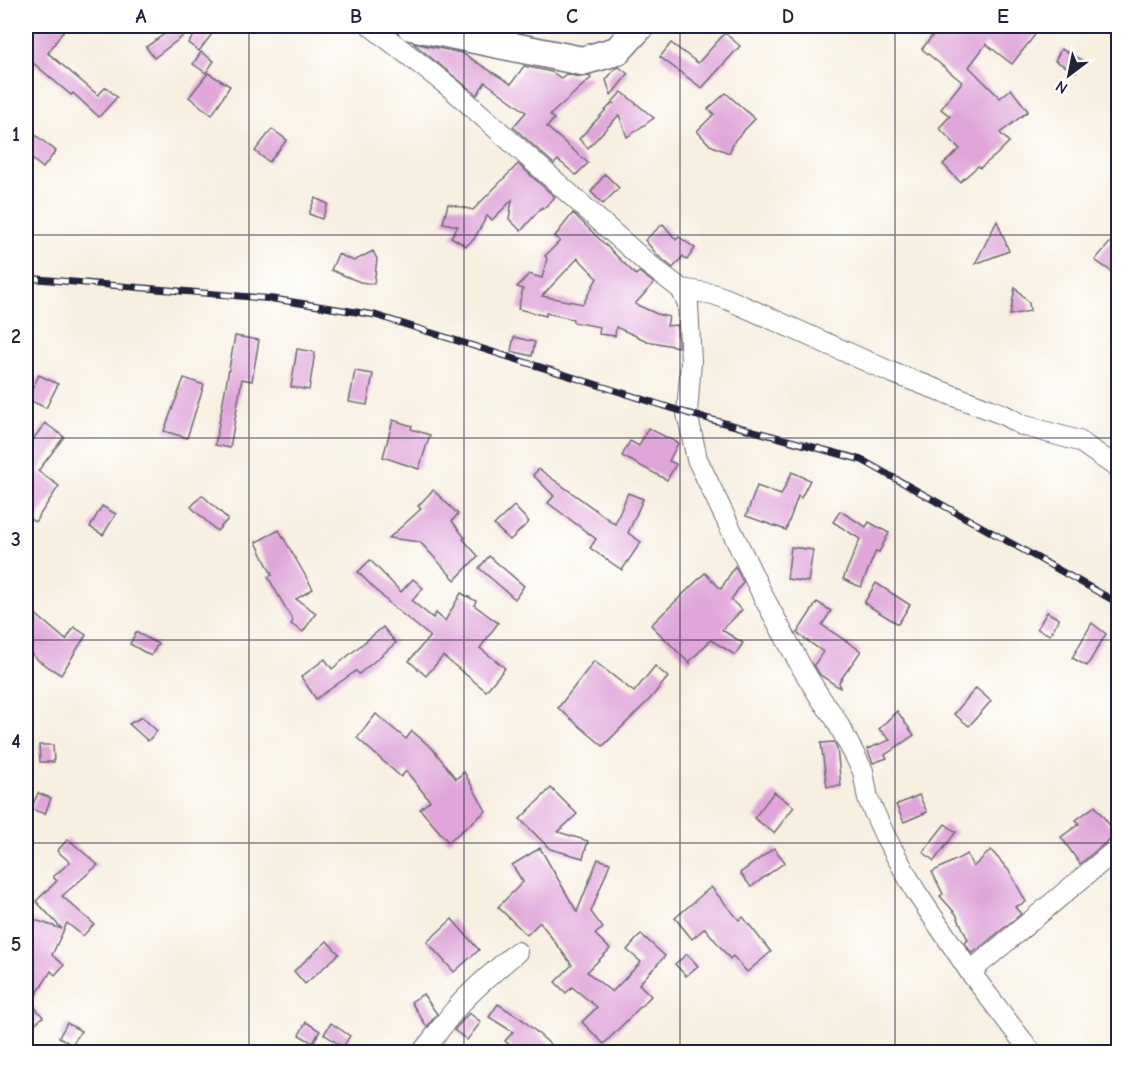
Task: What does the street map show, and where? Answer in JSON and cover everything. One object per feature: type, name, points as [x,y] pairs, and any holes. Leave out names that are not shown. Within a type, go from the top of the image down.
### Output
[{"type":"main road","points":[[411,26],[582,61],[617,51],[640,26]]},
{"type":"street","points":[[371,26],[452,89],[648,263],[681,289],[720,297],[893,373],[1002,414],[1022,425],[1079,441],[1119,468]]},
{"type":"street","points":[[681,289],[688,304],[691,362],[687,412],[697,459],[764,598],[821,699],[835,718],[863,771],[868,799],[885,836],[916,892],[970,972],[1031,1053]]},
{"type":"street","points":[[970,972],[1119,848]]},
{"type":"street","points":[[422,1053],[468,996],[517,952]]},
{"type":"building","points":[[26,26],[67,26],[48,53],[98,95],[106,87],[117,97],[99,117],[73,93],[71,95],[26,57]]},
{"type":"building","points":[[176,26],[183,36],[154,58],[146,47]]},
{"type":"building","points":[[202,26],[218,26],[199,51],[188,43]]},
{"type":"building","points":[[940,26],[1042,26],[1012,64],[986,44],[969,67],[1000,98],[1011,89],[1028,111],[1000,133],[1009,142],[996,155],[980,168],[978,166],[960,182],[943,164],[960,149],[939,128],[950,116],[941,109],[962,82],[922,49]]},
{"type":"building","points":[[725,33],[740,46],[702,88],[660,57],[671,43],[698,63]]},
{"type":"building","points":[[413,43],[462,53],[511,84],[524,66],[552,72],[561,78],[566,74],[579,77],[589,76],[591,78],[550,115],[554,119],[547,127],[588,163],[576,175],[558,160],[554,164],[513,127],[526,112],[485,82],[477,95]]},
{"type":"building","points":[[1061,49],[1082,60],[1076,72],[1055,61]]},
{"type":"building","points":[[201,52],[214,61],[206,73],[193,64]]},
{"type":"building","points":[[619,67],[628,74],[611,95],[606,80]]},
{"type":"building","points":[[208,73],[230,86],[212,115],[189,97]]},
{"type":"building","points":[[622,92],[654,118],[627,137],[619,115],[588,148],[579,139],[613,102],[614,104],[613,101]]},
{"type":"building","points":[[726,93],[755,119],[735,140],[729,153],[710,145],[697,131],[714,114],[708,109]]},
{"type":"building","points":[[272,129],[287,140],[269,162],[255,151]]},
{"type":"building","points":[[34,134],[56,151],[43,168],[26,154],[26,145]]},
{"type":"building","points":[[518,164],[555,197],[543,209],[542,207],[521,231],[509,219],[512,200],[492,220],[487,216],[474,239],[466,246],[451,237],[458,226],[443,223],[448,204],[473,210]]},
{"type":"building","points":[[605,174],[619,188],[603,204],[591,192]]},
{"type":"building","points":[[315,198],[328,204],[322,219],[309,214]]},
{"type":"building","points":[[573,213],[636,275],[639,272],[654,283],[635,304],[669,317],[667,326],[677,325],[678,347],[647,341],[616,327],[615,336],[599,334],[600,327],[573,322],[573,319],[546,313],[546,316],[518,309],[523,289],[517,287],[529,274],[542,278],[547,258],[545,256],[560,241],[555,236]],"holes":[[[578,258],[597,278],[583,304],[542,296]]]},
{"type":"building","points":[[997,221],[1009,251],[975,264]]},
{"type":"building","points":[[663,224],[676,240],[679,237],[695,248],[687,260],[683,256],[673,268],[657,255],[645,240]]},
{"type":"building","points":[[1119,232],[1119,277],[1095,260]]},
{"type":"building","points":[[373,251],[377,259],[374,284],[360,282],[331,270],[338,254],[354,261]]},
{"type":"building","points":[[1015,287],[1029,303],[1030,311],[1010,315]]},
{"type":"building","points":[[235,336],[259,340],[252,381],[242,379],[230,448],[215,445]]},
{"type":"building","points":[[514,337],[535,342],[532,356],[511,351]]},
{"type":"building","points":[[297,349],[315,352],[309,390],[291,387]]},
{"type":"building","points":[[355,371],[373,374],[367,405],[349,402]]},
{"type":"building","points":[[39,375],[58,384],[46,408],[27,399]]},
{"type":"building","points":[[184,378],[204,385],[187,438],[164,431]]},
{"type":"building","points":[[393,420],[430,435],[419,469],[383,457]]},
{"type":"building","points":[[45,423],[64,437],[38,471],[59,486],[35,522],[26,516],[26,449]]},
{"type":"building","points":[[648,428],[678,443],[669,461],[676,464],[667,480],[622,456],[630,441],[639,446]]},
{"type":"building","points":[[539,469],[615,524],[628,493],[643,499],[628,533],[641,542],[622,570],[590,548],[596,539],[548,503],[554,496],[533,475]]},
{"type":"building","points":[[792,472],[810,480],[801,498],[798,496],[786,530],[746,516],[757,486],[781,495]]},
{"type":"building","points":[[433,490],[458,514],[452,521],[465,538],[463,539],[478,556],[455,580],[420,542],[389,538],[421,509],[418,506]]},
{"type":"building","points":[[202,495],[228,519],[217,531],[191,507]]},
{"type":"building","points":[[102,506],[116,514],[103,535],[90,527]]},
{"type":"building","points":[[514,506],[529,522],[510,540],[494,525]]},
{"type":"building","points":[[840,511],[866,527],[869,522],[889,533],[879,552],[876,551],[861,587],[843,579],[860,539],[833,522]]},
{"type":"building","points":[[279,530],[313,589],[296,599],[316,613],[303,632],[291,624],[293,621],[268,577],[272,575],[256,542]]},
{"type":"building","points":[[791,547],[813,550],[808,582],[787,579]]},
{"type":"building","points":[[489,556],[524,586],[515,599],[479,568]]},
{"type":"building","points":[[370,560],[401,592],[413,579],[423,588],[412,601],[433,618],[436,613],[445,621],[461,593],[476,601],[474,605],[498,623],[480,648],[505,668],[486,691],[443,656],[426,676],[409,661],[430,636],[392,606],[358,572]]},
{"type":"building","points":[[735,566],[743,582],[731,600],[742,610],[722,630],[743,643],[735,655],[711,640],[690,661],[690,664],[651,625],[705,573],[721,589]]},
{"type":"building","points":[[876,583],[910,605],[898,624],[864,603]]},
{"type":"building","points":[[817,602],[831,611],[822,625],[861,651],[839,682],[840,688],[820,675],[814,665],[823,652],[797,633]]},
{"type":"building","points":[[26,606],[66,640],[74,627],[86,635],[61,675],[39,661],[26,649]]},
{"type":"building","points":[[1047,612],[1059,619],[1050,635],[1037,629]]},
{"type":"building","points":[[1092,623],[1106,634],[1087,666],[1072,658]]},
{"type":"building","points":[[383,627],[396,643],[359,674],[356,671],[316,699],[301,677],[325,659],[332,669]]},
{"type":"building","points":[[136,632],[158,644],[151,656],[130,644]]},
{"type":"building","points":[[594,661],[634,692],[655,666],[668,677],[650,699],[603,746],[558,708]]},
{"type":"building","points":[[976,688],[991,701],[969,726],[954,714]]},
{"type":"building","points":[[897,711],[914,735],[885,755],[887,758],[873,763],[867,749],[890,740],[879,729]]},
{"type":"building","points":[[376,714],[406,739],[412,731],[433,749],[456,779],[464,772],[486,811],[448,842],[420,809],[430,801],[406,771],[401,777],[357,738]]},
{"type":"building","points":[[142,717],[157,731],[148,741],[129,724]]},
{"type":"building","points":[[834,742],[837,748],[841,786],[827,787],[821,743]]},
{"type":"building","points":[[39,745],[53,745],[54,762],[40,762]]},
{"type":"building","points":[[551,788],[577,814],[558,832],[588,841],[583,858],[550,849],[520,819]]},
{"type":"building","points":[[774,792],[794,807],[774,833],[754,818]]},
{"type":"building","points":[[38,793],[51,798],[45,814],[31,809]]},
{"type":"building","points":[[919,795],[927,812],[904,822],[896,805]]},
{"type":"building","points":[[1095,806],[1118,836],[1110,839],[1080,864],[1061,837],[1079,824],[1076,820]]},
{"type":"building","points":[[945,824],[956,832],[934,861],[923,852]]},
{"type":"building","points":[[68,839],[98,865],[62,896],[94,924],[83,936],[67,923],[52,955],[64,965],[55,975],[51,971],[31,1003],[43,1017],[32,1026],[26,1019],[26,917],[62,929],[36,901],[57,881],[53,877],[70,862],[57,851]]},
{"type":"building","points":[[540,848],[577,912],[598,859],[610,863],[591,912],[603,928],[595,934],[610,949],[587,972],[612,992],[641,962],[627,950],[641,934],[665,956],[639,984],[651,996],[604,1044],[582,1022],[597,1007],[572,987],[566,993],[555,982],[572,965],[540,922],[527,935],[498,907],[523,882],[512,865]]},
{"type":"building","points":[[774,848],[785,862],[751,887],[740,873]]},
{"type":"building","points":[[991,850],[1010,872],[1026,902],[1015,907],[1021,914],[972,954],[965,943],[968,940],[956,914],[940,896],[943,894],[932,872],[967,854],[973,867]]},
{"type":"building","points":[[711,887],[739,920],[743,917],[771,952],[747,972],[733,956],[730,959],[705,928],[692,939],[675,918]]},
{"type":"building","points":[[452,919],[479,950],[454,972],[427,942]]},
{"type":"building","points":[[327,941],[339,954],[305,984],[294,971]]},
{"type":"building","points":[[687,954],[698,966],[686,976],[675,964]]},
{"type":"building","points":[[423,994],[437,1014],[427,1027],[411,1002]]},
{"type":"building","points":[[498,1004],[523,1020],[560,1053],[519,1053],[505,1041],[513,1032],[489,1017]]},
{"type":"building","points":[[469,1013],[481,1022],[467,1040],[454,1030]]},
{"type":"building","points":[[306,1022],[320,1031],[313,1043],[299,1035]]},
{"type":"building","points":[[67,1023],[81,1031],[72,1045],[59,1037]]},
{"type":"building","points":[[331,1023],[350,1036],[343,1047],[324,1034]]},
{"type":"railway","points":[[26,278],[274,299],[375,315],[687,413],[862,460],[1118,603]]}]
